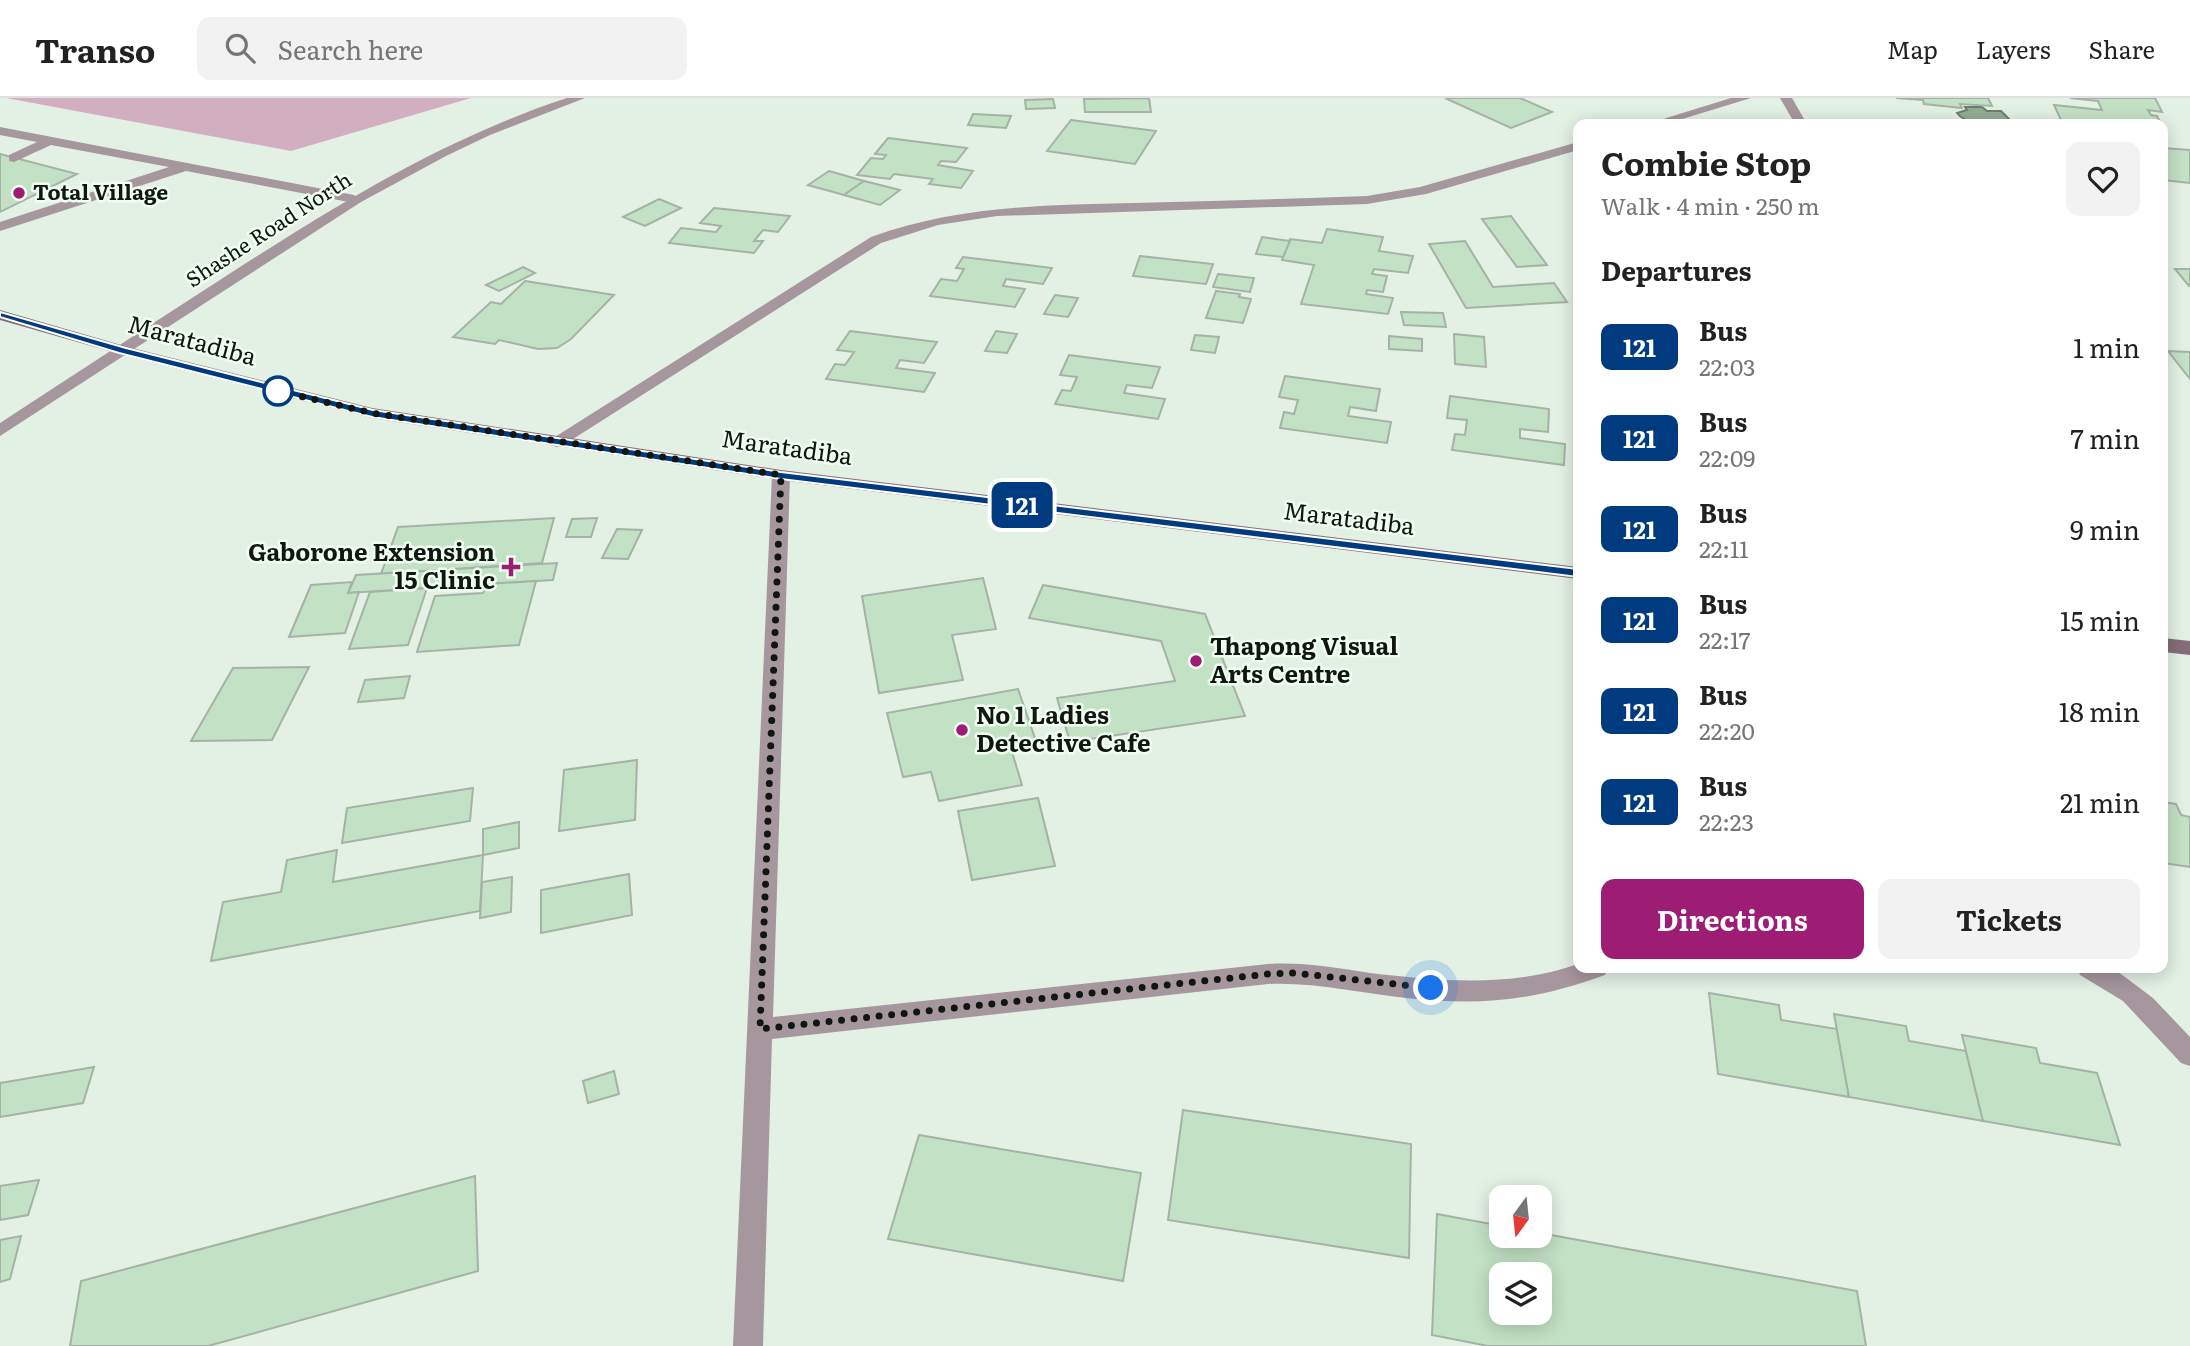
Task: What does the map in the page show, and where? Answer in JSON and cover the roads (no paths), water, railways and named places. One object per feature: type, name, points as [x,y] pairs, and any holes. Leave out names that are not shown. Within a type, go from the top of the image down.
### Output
[{"type":"street","name":"Shashe Road North","points":[[0,431],[354,199],[419,162],[485,131],[579,98]]},
{"type":"street","points":[[1671,119],[1745,98]]},
{"type":"street","points":[[1786,98],[1798,119]]},
{"type":"street","points":[[0,131],[354,199]]},
{"type":"street","points":[[14,158],[51,140]]},
{"type":"street","points":[[556,442],[876,240],[906,227],[943,217],[1020,209],[1367,200],[1420,191],[1573,147]]},
{"type":"street","points":[[0,227],[184,167]]},
{"type":"street","name":"Maratadiba","points":[[0,315],[331,405],[556,442],[781,475],[1573,572]]},
{"type":"street","points":[[748,1346],[781,475]]},
{"type":"street","points":[[2168,646],[2190,648]]},
{"type":"street","points":[[760,1029],[1268,974],[1294,973],[1459,991],[1501,992],[1538,987],[1580,973]]},
{"type":"street","points":[[2101,973],[2125,989],[2190,1055]]},
{"type":"place","name":"Total Village","points":[[19,193]]},
{"type":"place","name":"Gaborone Extension 15 Clinic","points":[[511,567]]},
{"type":"place","name":"Thapong Visual Arts Centre","points":[[1196,661]]},
{"type":"place","name":"No 1 Ladies Detective Cafe","points":[[962,730]]}]
